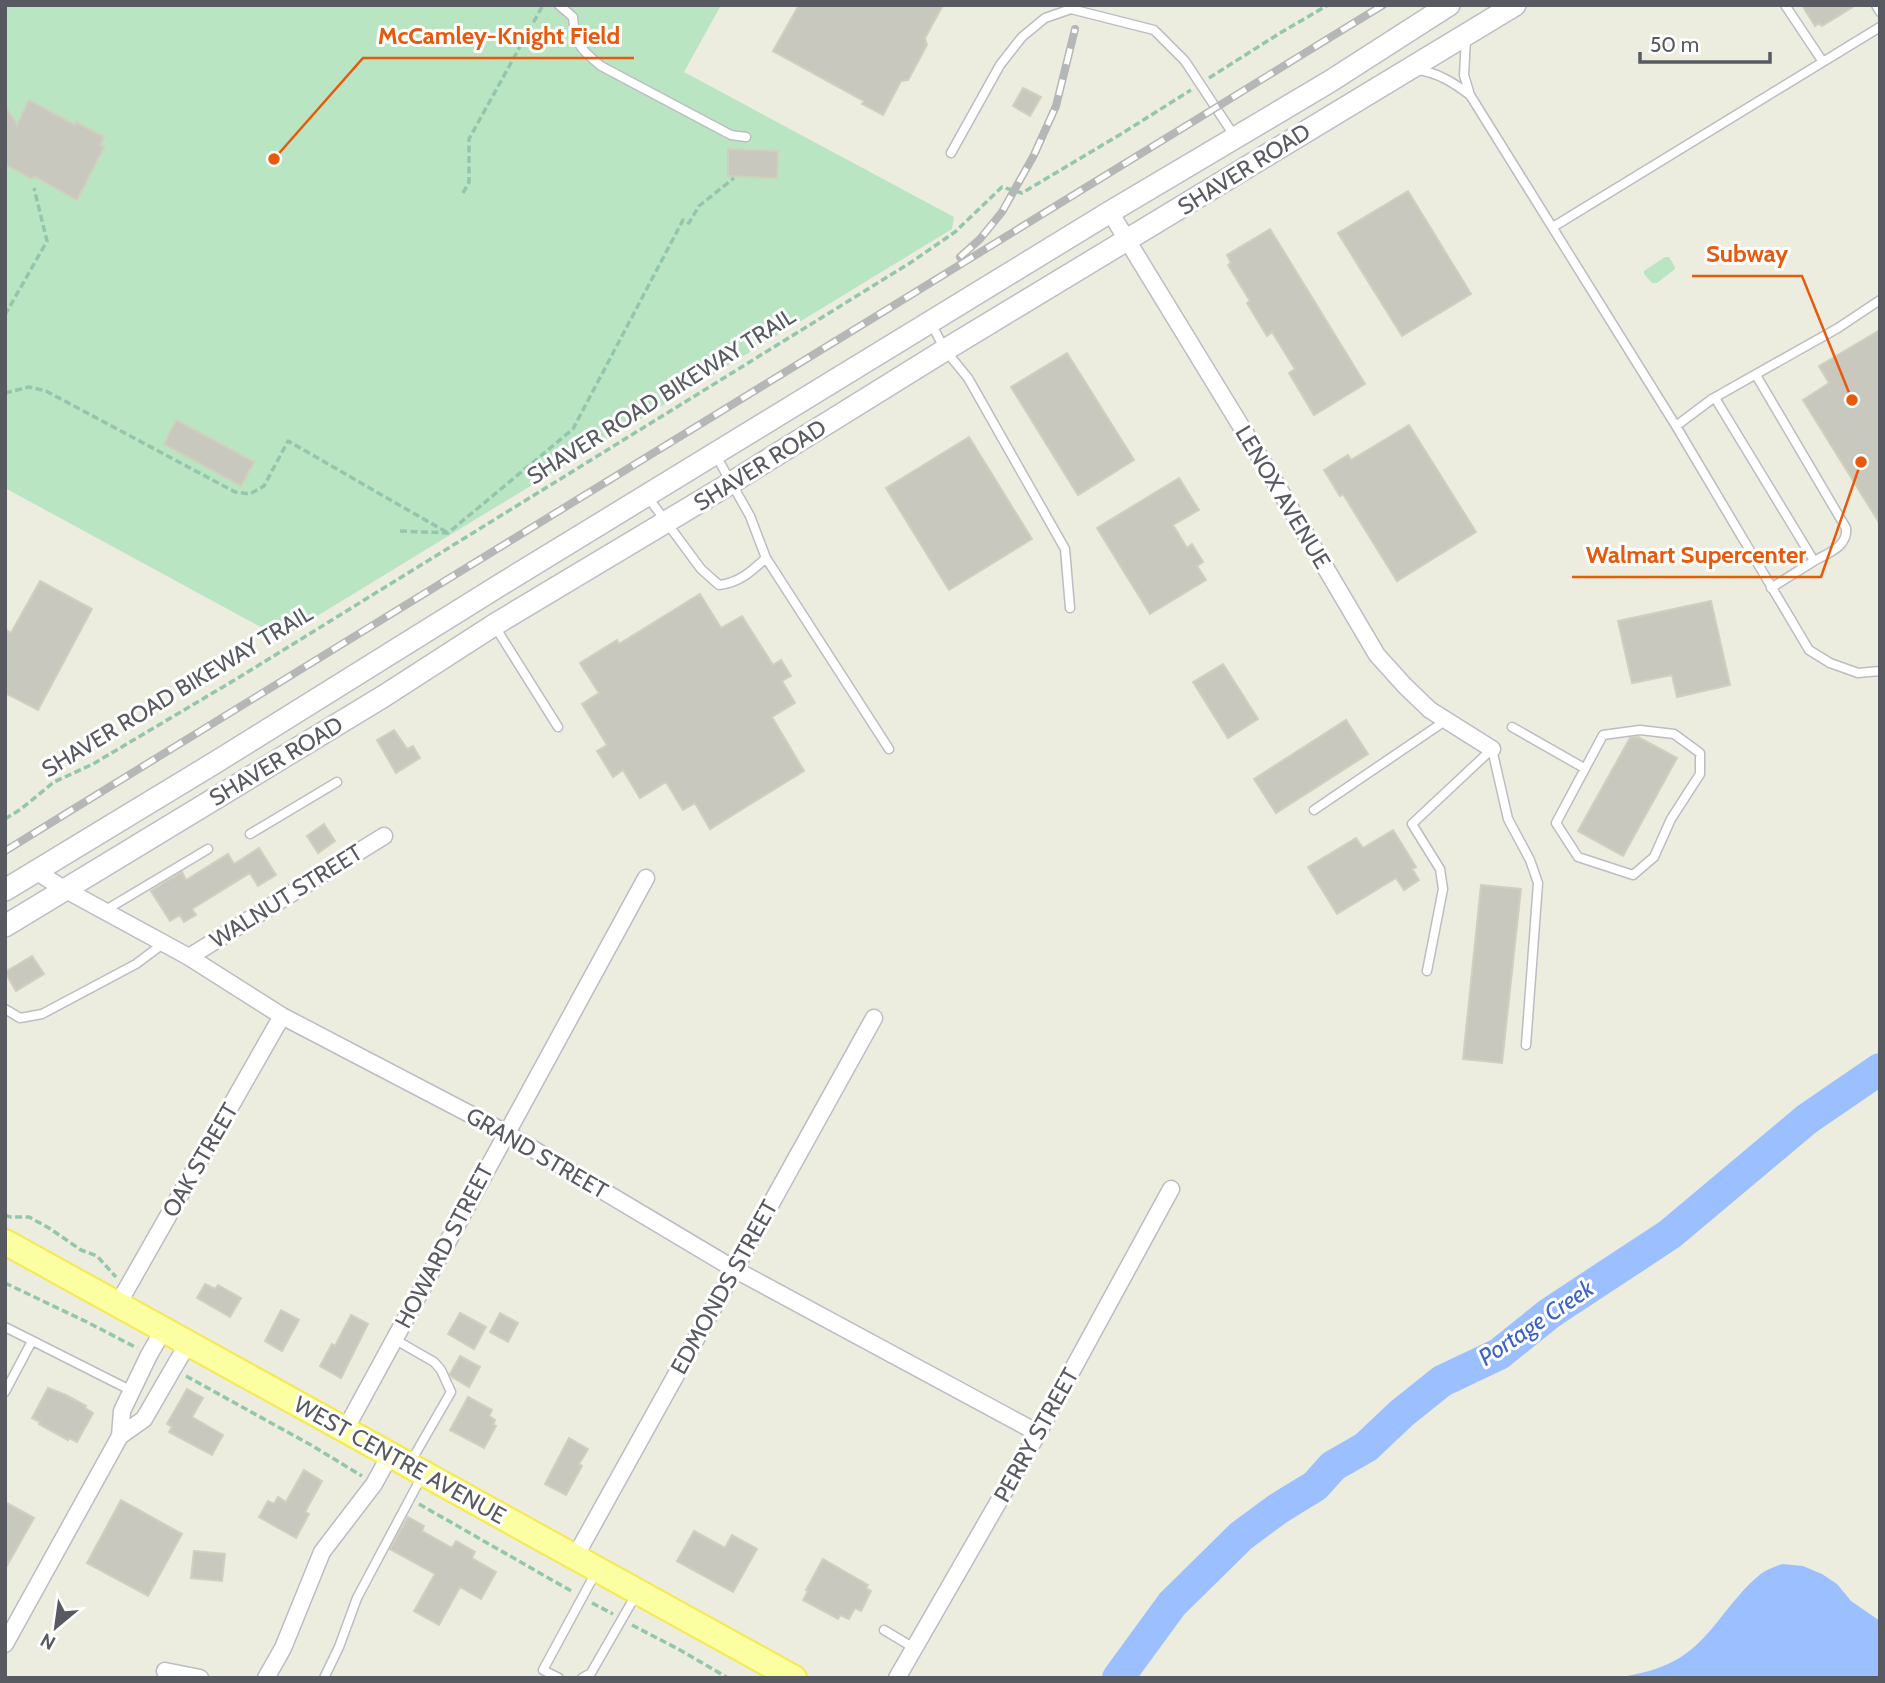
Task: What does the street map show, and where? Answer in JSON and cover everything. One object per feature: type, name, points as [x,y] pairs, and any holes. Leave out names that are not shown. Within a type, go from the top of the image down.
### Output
[{"type":"main road","name":"SHAVER ROAD","points":[[5,890],[1110,212],[1329,82],[1449,5]]},
{"type":"main road","name":"SHAVER ROAD","points":[[5,926],[384,696],[494,625],[1515,5]]},
{"type":"main road","name":"WEST CENTRE AVENUE","points":[[5,1242],[124,1294],[164,1329],[188,1343],[794,1678]]},
{"type":"street","name":"LENOX AVENUE","points":[[1110,212],[1377,655],[1430,710],[1492,749]]},
{"type":"street","name":"WALNUT STREET","points":[[188,957],[384,836]]},
{"type":"street","name":"GRAND STREET","points":[[37,872],[188,957],[282,1016],[506,1133],[734,1269],[1038,1433]]},
{"type":"street","name":"HOWARD STREET","points":[[345,1430],[646,878]]},
{"type":"street","name":"OAK STREET","points":[[124,1294],[282,1016]]},
{"type":"street","name":"EDMONDS STREET","points":[[575,1557],[874,1018]]},
{"type":"street","name":"PERRY STREET","points":[[897,1678],[1038,1433],[1171,1189]]},
{"type":"street","points":[[5,1644],[120,1436],[122,1411],[164,1329]]},
{"type":"street","points":[[120,1436],[144,1419],[188,1343]]},
{"type":"street","points":[[266,1678],[283,1648],[322,1552],[374,1484],[407,1465]]},
{"type":"street","points":[[165,1671],[200,1678]]},
{"type":"lane","points":[[559,5],[573,17],[574,35],[583,51],[601,66],[731,135],[746,137]]},
{"type":"lane","points":[[1059,5],[1154,30],[1185,61],[1236,137]]},
{"type":"lane","points":[[1785,5],[1823,62]]},
{"type":"lane","points":[[1876,5],[1880,12]]},
{"type":"lane","points":[[951,153],[1000,65],[1022,37],[1045,19],[1071,9]]},
{"type":"lane","points":[[1553,227],[1880,27]]},
{"type":"lane","points":[[1466,35],[1464,75],[1470,95],[1676,426],[1809,650],[1830,663],[1858,673],[1880,671]]},
{"type":"lane","points":[[1409,69],[1427,71],[1442,77],[1470,95]]},
{"type":"lane","points":[[1676,426],[1715,398],[1838,328],[1880,300]]},
{"type":"lane","points":[[930,322],[945,350],[968,378],[1065,549],[1070,608]]},
{"type":"lane","points":[[1756,375],[1846,528],[1847,535],[1842,544],[1771,588]]},
{"type":"lane","points":[[1715,398],[1814,561]]},
{"type":"lane","points":[[715,454],[750,516],[766,558],[889,749]]},
{"type":"lane","points":[[647,495],[701,569],[719,585],[730,584],[752,572],[766,558]]},
{"type":"lane","points":[[494,625],[558,727]]},
{"type":"lane","points":[[1314,810],[1445,721]]},
{"type":"lane","points":[[1512,727],[1584,768]]},
{"type":"lane","points":[[1640,730],[1674,734],[1700,753],[1700,774],[1671,819],[1654,857],[1633,874],[1578,858],[1556,823],[1584,768],[1603,735],[1640,730]]},
{"type":"lane","points":[[1427,971],[1443,889],[1440,869],[1412,824],[1492,749]]},
{"type":"lane","points":[[1492,749],[1508,819],[1530,860],[1538,883],[1526,1045]]},
{"type":"lane","points":[[250,834],[337,782]]},
{"type":"lane","points":[[104,911],[208,849]]},
{"type":"lane","points":[[5,1009],[20,1018],[42,1014],[136,964],[164,943]]},
{"type":"lane","points":[[5,1327],[132,1391]]},
{"type":"lane","points":[[324,1678],[339,1647],[356,1598],[411,1500],[407,1465],[451,1392],[441,1370],[434,1362],[394,1339]]},
{"type":"lane","points":[[5,1392],[32,1341]]},
{"type":"lane","points":[[559,1678],[543,1670],[597,1569]]},
{"type":"lane","points":[[582,1678],[591,1673],[638,1591]]},
{"type":"lane","points":[[884,1630],[914,1648]]},
{"type":"path","points":[[463,193],[469,183],[469,139],[542,5]]},
{"type":"path","name":"SHAVER ROAD BIKEWAY TRAIL","points":[[5,819],[54,782],[93,764],[238,678],[910,263],[955,232],[1002,187],[1022,193],[1328,5]]},
{"type":"path","points":[[400,531],[448,533],[573,429],[683,220],[690,223],[699,206],[734,178]]},
{"type":"path","points":[[5,315],[47,241],[34,188]]},
{"type":"path","points":[[5,393],[30,387],[47,391],[236,492],[250,494],[264,486],[288,441],[448,533]]},
{"type":"path","points":[[5,1215],[29,1217],[81,1250],[97,1256],[117,1278],[124,1294]]},
{"type":"green space","points":[[5,5],[721,5],[684,72],[954,217],[952,229],[281,638],[5,488]]},
{"type":"green space","points":[[1669,257],[1675,269],[1657,283],[1652,283],[1644,271]]},
{"type":"water","points":[[1782,1564],[1803,1566],[1822,1574],[1837,1584],[1851,1601],[1880,1621],[1880,1678],[1605,1678],[1651,1670],[1687,1653],[1699,1643],[1750,1583],[1764,1572]]},
{"type":"building","points":[[799,5],[943,5],[925,38],[927,45],[908,80],[901,81],[883,115],[862,104],[864,101],[773,51]]},
{"type":"building","points":[[1802,5],[1856,5],[1822,26],[1819,23],[1815,26]]},
{"type":"building","points":[[1023,88],[1041,97],[1030,116],[1013,106]]},
{"type":"building","points":[[29,100],[104,137],[100,145],[104,147],[77,200],[34,176],[32,179],[5,164],[5,105],[17,125]]},
{"type":"building","points":[[728,149],[778,151],[777,178],[728,176]]},
{"type":"building","points":[[1408,191],[1471,294],[1402,336],[1338,233]]},
{"type":"building","points":[[1270,229],[1365,384],[1314,415],[1289,373],[1295,369],[1272,332],[1267,336],[1228,265],[1231,263],[1227,255]]},
{"type":"building","points":[[1880,330],[1880,524],[1803,400],[1829,383],[1819,366]]},
{"type":"building","points":[[1067,353],[1134,460],[1078,495],[1011,387]]},
{"type":"building","points":[[176,420],[254,462],[241,486],[164,444]]},
{"type":"building","points":[[1409,425],[1476,532],[1397,581],[1343,494],[1340,496],[1324,470],[1348,455],[1351,460]]},
{"type":"building","points":[[969,437],[1032,539],[949,590],[886,488]]},
{"type":"building","points":[[1179,478],[1199,510],[1173,525],[1187,548],[1192,544],[1203,562],[1197,566],[1206,580],[1150,614],[1097,528]]},
{"type":"building","points":[[40,581],[92,609],[38,710],[5,693],[5,629],[11,633]]},
{"type":"building","points":[[700,594],[721,628],[742,616],[773,665],[781,660],[791,676],[782,681],[795,703],[772,717],[804,771],[710,829],[695,803],[683,810],[666,782],[640,798],[623,770],[613,777],[597,751],[607,745],[582,704],[599,693],[580,663],[617,640],[619,644]]},
{"type":"building","points":[[1711,601],[1730,685],[1677,697],[1672,675],[1632,683],[1618,621]]},
{"type":"building","points":[[1223,664],[1258,719],[1228,738],[1193,682]]},
{"type":"building","points":[[1346,720],[1368,754],[1276,813],[1254,779]]},
{"type":"building","points":[[394,730],[407,749],[413,746],[420,758],[396,773],[377,740]]},
{"type":"building","points":[[1638,737],[1677,758],[1623,856],[1578,831],[1630,738]]},
{"type":"building","points":[[324,824],[335,841],[318,853],[307,836]]},
{"type":"building","points":[[1393,830],[1416,867],[1412,869],[1419,880],[1404,890],[1396,878],[1337,914],[1308,867],[1356,838],[1363,848]]},
{"type":"building","points":[[259,848],[276,875],[258,886],[250,873],[192,909],[196,915],[184,922],[180,915],[170,921],[151,891],[182,872],[186,880],[228,854],[234,864]]},
{"type":"building","points":[[1481,885],[1521,889],[1502,1063],[1463,1059]]},
{"type":"building","points":[[32,956],[44,974],[16,991],[5,972]]},
{"type":"building","points":[[205,1284],[215,1289],[218,1285],[241,1298],[230,1317],[197,1298]]},
{"type":"building","points":[[281,1310],[299,1320],[282,1351],[265,1341]]},
{"type":"building","points":[[460,1313],[486,1327],[474,1349],[448,1334]]},
{"type":"building","points":[[500,1313],[518,1323],[508,1342],[490,1332]]},
{"type":"building","points":[[351,1315],[368,1324],[341,1378],[320,1366],[332,1344],[335,1346]]},
{"type":"building","points":[[460,1356],[480,1367],[469,1387],[450,1374]]},
{"type":"building","points":[[48,1388],[86,1406],[85,1408],[93,1413],[77,1442],[69,1438],[68,1440],[32,1418]]},
{"type":"building","points":[[187,1389],[203,1398],[192,1417],[223,1435],[212,1455],[169,1432],[172,1427],[167,1424]]},
{"type":"building","points":[[468,1397],[492,1410],[489,1416],[495,1420],[493,1425],[496,1426],[484,1448],[450,1430]]},
{"type":"building","points":[[569,1438],[588,1449],[566,1495],[545,1484]]},
{"type":"building","points":[[304,1470],[322,1481],[305,1512],[309,1514],[296,1538],[259,1517],[268,1501],[274,1504],[278,1497],[286,1502]]},
{"type":"building","points":[[121,1500],[182,1534],[148,1596],[87,1563]]},
{"type":"building","points":[[5,1502],[34,1518],[5,1569]]},
{"type":"building","points":[[408,1517],[424,1526],[422,1531],[452,1548],[456,1541],[475,1552],[472,1558],[496,1572],[481,1599],[460,1587],[439,1625],[414,1611],[435,1574],[390,1549]]},
{"type":"building","points":[[694,1531],[725,1548],[732,1535],[757,1549],[733,1592],[677,1561]]},
{"type":"building","points":[[194,1551],[225,1554],[222,1581],[191,1578]]},
{"type":"building","points":[[823,1559],[868,1585],[866,1588],[871,1591],[861,1611],[855,1608],[849,1619],[840,1615],[838,1619],[803,1600]]},
{"type":"waterway","name":"Portage Creek","points":[[1118,1678],[1172,1604],[1241,1536],[1315,1486],[1333,1466],[1366,1447],[1442,1381],[1499,1354],[1550,1313],[1670,1234],[1807,1119],[1880,1069]]},
{"type":"railway","points":[[5,851],[1383,5]]},
{"type":"railway","points":[[960,257],[980,239],[1002,212],[1034,155],[1056,106],[1075,29]]},
{"type":"place","name":"McCamley-Knight Field","points":[[274,159]]},
{"type":"place","name":"Subway","points":[[1852,400]]},
{"type":"place","name":"Walmart Supercenter","points":[[1861,462]]}]
